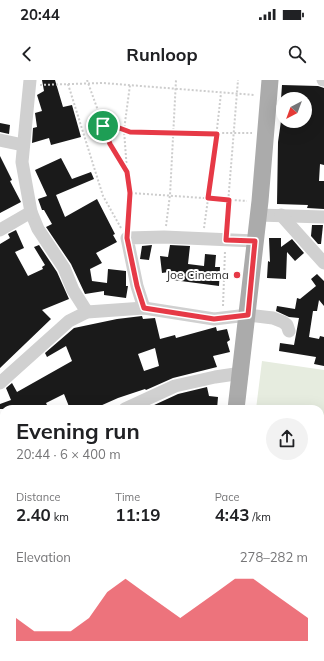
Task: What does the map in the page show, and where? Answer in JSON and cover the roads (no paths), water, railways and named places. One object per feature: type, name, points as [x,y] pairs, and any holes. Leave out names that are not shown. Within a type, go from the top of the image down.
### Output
[{"type":"main road","points":[[237,405],[242,373],[267,133],[269,88]]},
{"type":"street","points":[[29,82],[22,162],[31,212],[38,229],[64,268],[73,290],[87,312]]},
{"type":"street","points":[[0,140],[23,145]]},
{"type":"street","points":[[259,208],[281,215],[324,217]]},
{"type":"street","points":[[0,230],[31,212]]},
{"type":"street","points":[[281,215],[324,263]]},
{"type":"street","points":[[144,308],[137,286],[127,238],[164,237],[255,241]]},
{"type":"street","points":[[0,383],[69,320],[87,312],[144,308],[214,319],[248,315],[273,318],[287,325],[289,331]]},
{"type":"street","points":[[134,405],[174,386],[242,373]]},
{"type":"place","name":"Joe Cinema","points":[[237,275]]}]
